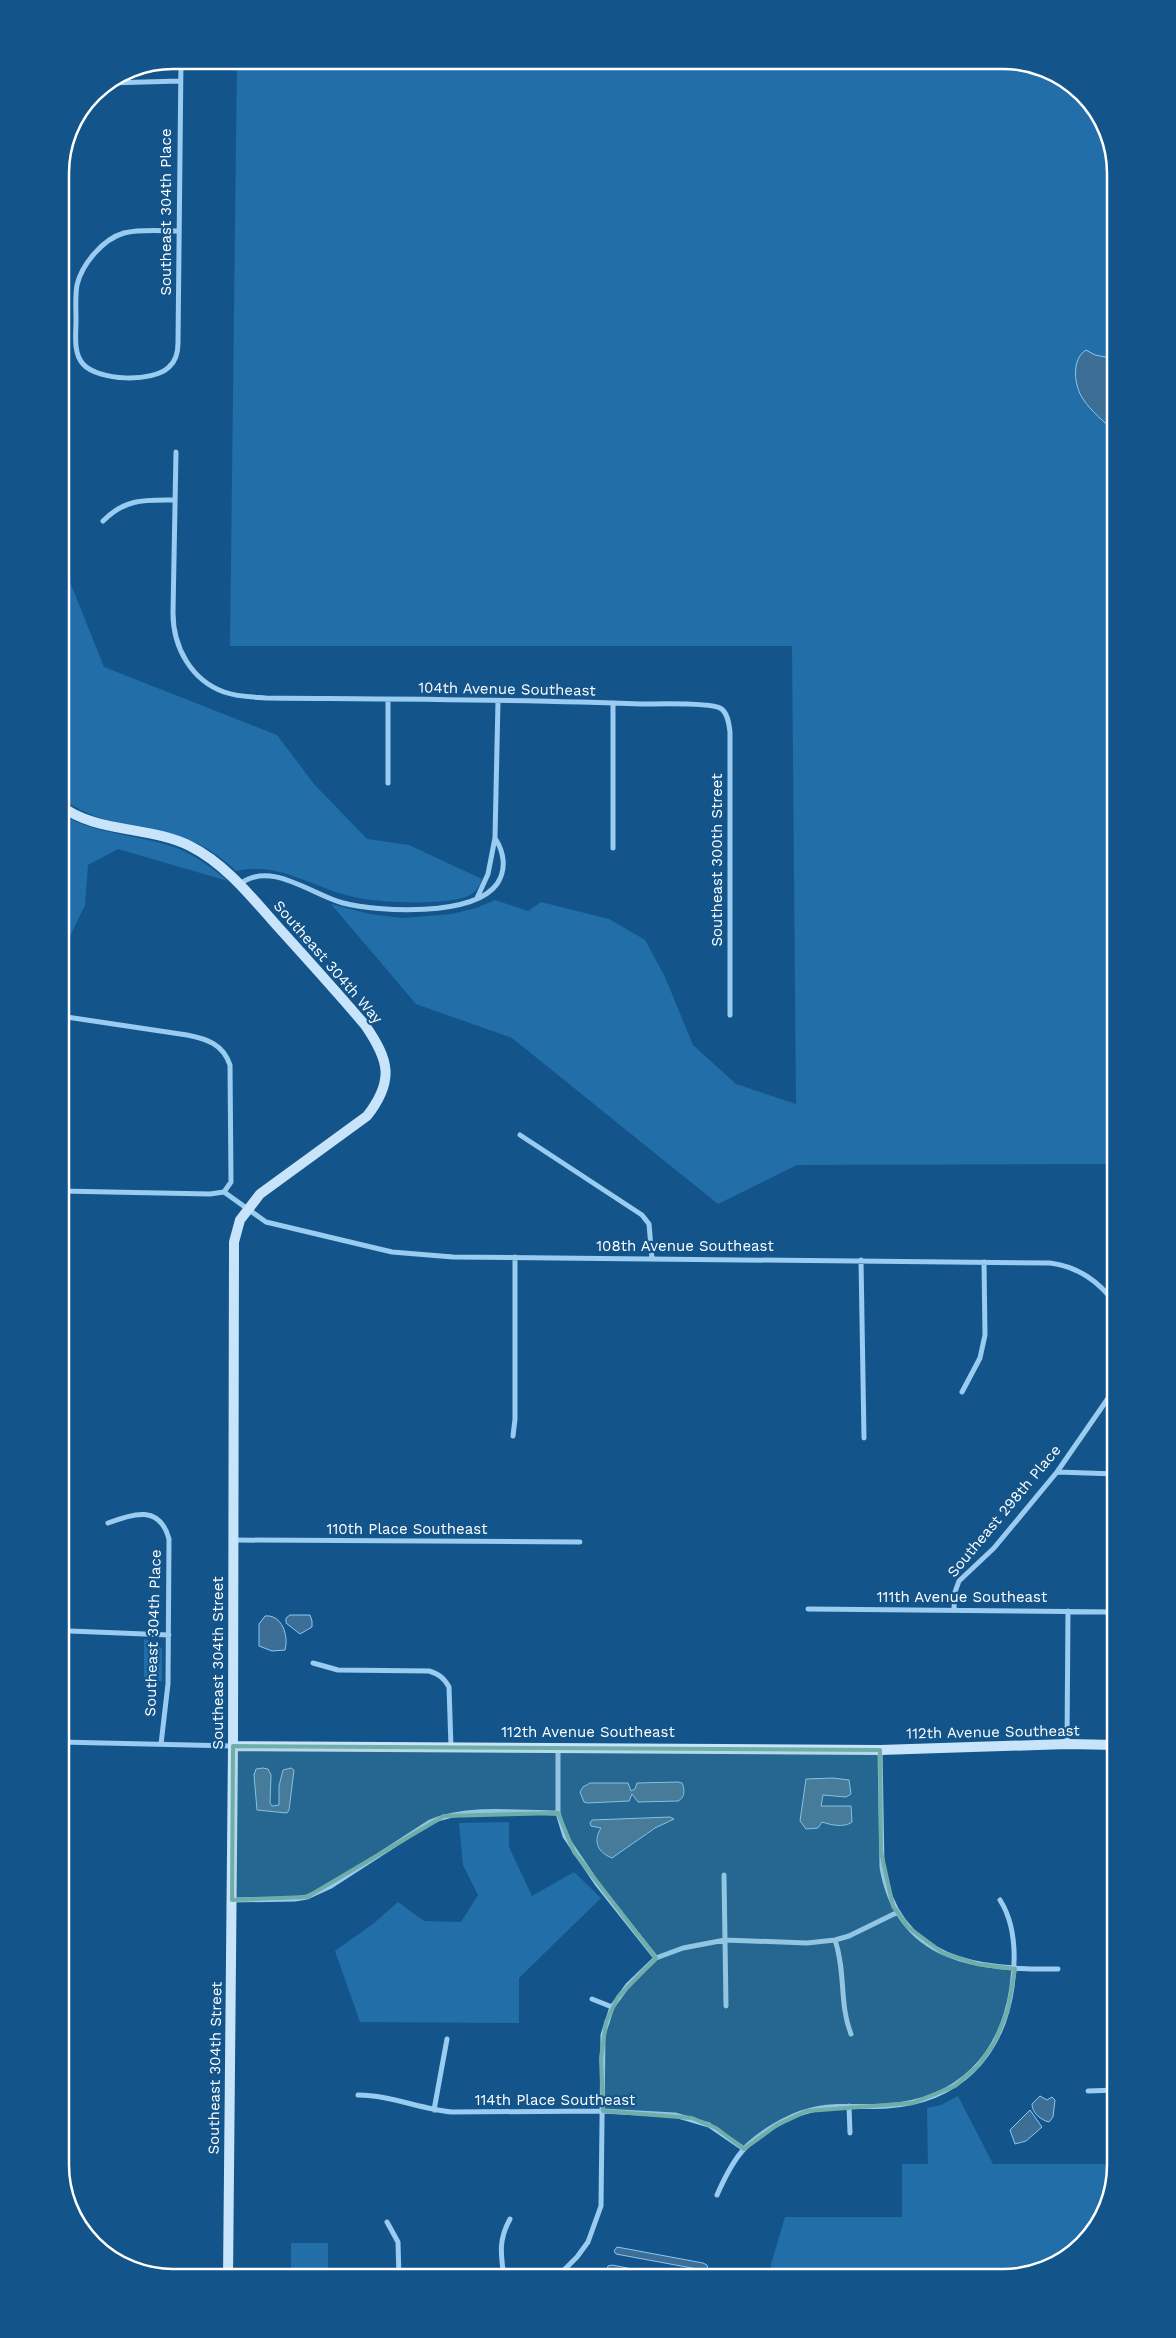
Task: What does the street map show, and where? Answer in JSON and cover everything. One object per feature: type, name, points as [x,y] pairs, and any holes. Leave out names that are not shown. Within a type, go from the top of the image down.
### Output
[{"type":"street","name":"Southeast 304th Place","points":[[178,231],[150,230],[124,233],[113,238],[99,249],[83,271],[78,282],[77,351],[83,364],[96,374],[112,377],[144,376],[163,372],[175,358],[178,343],[180,69]]},
{"type":"street","points":[[120,83],[180,82]]},
{"type":"street","points":[[103,521],[118,508],[134,502],[175,500],[176,452]]},
{"type":"street","name":"104th Avenue Southeast","points":[[175,500],[173,625],[177,643],[188,664],[209,685],[223,692],[236,696],[294,698],[613,703],[720,708]]},
{"type":"street","points":[[388,700],[388,783]]},
{"type":"street","points":[[477,899],[488,874],[495,838],[498,701]]},
{"type":"street","points":[[613,703],[613,848]]},
{"type":"street","name":"Southeast 300th Street","points":[[720,708],[727,717],[730,732],[730,1015]]},
{"type":"street","points":[[69,810],[80,817],[160,836],[189,845],[207,856],[240,884],[249,878],[262,875],[278,877],[344,903],[382,908],[450,906],[465,904],[477,899],[492,889],[500,879],[503,858],[495,838]]},
{"type":"street","name":"Southeast 304th Way","points":[[240,884],[366,1025],[379,1046],[386,1072],[380,1100],[367,1116],[260,1194],[247,1210]]},
{"type":"street","points":[[69,1017],[172,1032],[200,1038],[221,1048],[230,1065],[231,1182],[224,1192]]},
{"type":"street","points":[[520,1135],[642,1215],[649,1224],[652,1259]]},
{"type":"street","points":[[69,1191],[210,1194],[224,1192],[247,1210]]},
{"type":"street","name":"108th Avenue Southeast","points":[[247,1210],[266,1222],[392,1252],[453,1256],[1050,1263],[1079,1270],[1094,1280],[1107,1294]]},
{"type":"street","name":"Southeast 304th Street","points":[[228,2269],[233,1746],[233,1252],[236,1231],[247,1210]]},
{"type":"street","points":[[514,1436],[516,1419],[516,1257]]},
{"type":"street","points":[[861,1260],[864,1438]]},
{"type":"street","points":[[962,1392],[980,1358],[985,1335],[984,1262]]},
{"type":"street","name":"Southeast 298th Place","points":[[954,1609],[955,1592],[959,1581],[994,1548],[1057,1472],[1107,1400]]},
{"type":"street","points":[[1057,1472],[1107,1474]]},
{"type":"street","name":"Southeast 304th Place","points":[[108,1522],[124,1516],[142,1514],[158,1518],[163,1524],[169,1539],[168,1684],[161,1744]]},
{"type":"street","name":"110th Place Southeast","points":[[233,1540],[580,1542]]},
{"type":"street","name":"111th Avenue Southeast","points":[[808,1609],[1107,1612]]},
{"type":"street","points":[[1067,1744],[1068,1611]]},
{"type":"street","points":[[70,1631],[169,1634]]},
{"type":"street","points":[[313,1663],[338,1670],[430,1670],[445,1679],[449,1687],[450,1747]]},
{"type":"street","name":"112th Avenue Southeast","points":[[69,1742],[233,1746],[880,1750],[1067,1744],[1107,1745]]},
{"type":"street","points":[[558,1747],[558,1813],[562,1828],[574,1852],[656,1958]]},
{"type":"street","points":[[880,1750],[882,1867],[888,1893],[898,1912],[919,1936],[943,1953],[977,1964],[1015,1969],[1058,1969]]},
{"type":"street","points":[[232,1900],[295,1899],[307,1897],[331,1886],[430,1822],[444,1816],[558,1813]]},
{"type":"street","points":[[724,1875],[726,2006]]},
{"type":"street","points":[[717,2195],[724,2179],[744,2149],[777,2125],[800,2114],[823,2107],[886,2106],[913,2103],[938,2095],[968,2076],[989,2052],[1002,2030],[1010,1998],[1015,1969],[1012,1926],[1009,1915],[1000,1900]]},
{"type":"street","points":[[567,2269],[588,2242],[601,2206],[602,2041],[612,2007],[628,1985],[656,1958],[683,1948],[725,1940],[807,1943],[835,1940],[849,1936],[898,1912]]},
{"type":"street","points":[[835,1940],[843,1972],[845,2019],[851,2034]]},
{"type":"street","points":[[592,2000],[612,2007]]},
{"type":"street","points":[[434,2110],[446,2039]]},
{"type":"street","points":[[1088,2091],[1107,2090]]},
{"type":"street","name":"114th Place Southeast","points":[[358,2095],[385,2098],[434,2110],[473,2113],[603,2111],[663,2113],[692,2118],[716,2128],[744,2149]]},
{"type":"street","points":[[849,2106],[850,2133]]},
{"type":"street","points":[[503,2269],[502,2233],[510,2219]]},
{"type":"street","points":[[387,2222],[398,2242],[399,2269]]},
{"type":"highlighted area","points":[[233,1746],[880,1750],[881,1852],[893,1906],[908,1927],[943,1953],[977,1964],[1015,1969],[1008,2009],[995,2042],[979,2065],[955,2086],[913,2103],[807,2111],[777,2125],[744,2149],[716,2128],[692,2118],[603,2111],[601,2058],[606,2022],[618,1997],[656,1958],[574,1852],[558,1813],[444,1816],[307,1897],[232,1900]]},
{"type":"shaded area","points":[[237,69],[1010,69],[1030,72],[1067,90],[1086,109],[1099,133],[1104,146],[1107,173],[1107,1164],[797,1165],[718,1204],[512,1038],[416,1004],[331,904],[370,914],[403,918],[452,914],[476,908],[495,900],[528,911],[541,902],[609,919],[645,940],[665,977],[693,1045],[736,1084],[796,1104],[792,646],[230,646]]},
{"type":"shaded area","points":[[1086,350],[1095,355],[1107,357],[1107,424],[1090,408],[1080,394],[1076,380],[1076,366],[1081,354]]},
{"type":"shaded area","points":[[69,580],[104,667],[277,735],[314,784],[367,839],[409,845],[482,879],[477,889],[471,895],[457,899],[427,902],[392,902],[361,898],[336,892],[280,872],[266,869],[236,871],[212,852],[192,841],[104,819],[69,802]]},
{"type":"shaded area","points":[[69,818],[98,829],[182,850],[206,864],[228,881],[118,849],[88,865],[85,905],[69,938]]},
{"type":"shaded area","points":[[290,1615],[310,1615],[312,1627],[300,1634],[286,1623],[286,1618]]},
{"type":"shaded area","points":[[265,1616],[276,1618],[283,1627],[286,1638],[285,1650],[272,1651],[259,1646],[259,1624]]},
{"type":"shaded area","points":[[144,1639],[155,1642],[162,1649],[162,1681],[144,1681]]},
{"type":"shaded area","points":[[291,1768],[294,1770],[287,1813],[257,1810],[254,1775],[256,1769],[268,1769],[271,1775],[270,1803],[272,1806],[279,1805],[279,1786],[283,1770]]},
{"type":"shaded area","points":[[833,1778],[849,1780],[851,1794],[846,1797],[823,1795],[821,1806],[851,1806],[852,1822],[849,1824],[833,1825],[822,1822],[818,1828],[806,1829],[800,1821],[806,1779]]},
{"type":"shaded area","points":[[590,1783],[628,1783],[631,1791],[635,1789],[637,1783],[682,1783],[684,1791],[682,1798],[678,1801],[638,1802],[632,1794],[629,1801],[587,1803],[584,1802],[580,1792],[583,1787]]},
{"type":"shaded area","points":[[670,1817],[674,1819],[655,1828],[612,1858],[603,1853],[598,1846],[597,1837],[601,1828],[591,1826],[590,1823],[592,1820]]},
{"type":"shaded area","points":[[509,1822],[509,1847],[532,1896],[574,1872],[601,1898],[519,1978],[519,2023],[360,2022],[335,1951],[374,1923],[398,1902],[424,1921],[461,1922],[478,1895],[463,1865],[459,1823]]},
{"type":"shaded area","points":[[958,2096],[993,2164],[1107,2164],[1104,2192],[1097,2211],[1090,2223],[1067,2248],[1030,2266],[1003,2269],[771,2269],[785,2217],[902,2217],[902,2164],[928,2164],[927,2108],[941,2105]]},
{"type":"shaded area","points":[[1040,2096],[1047,2100],[1052,2097],[1055,2100],[1053,2117],[1049,2122],[1038,2116],[1032,2107],[1032,2104]]},
{"type":"shaded area","points":[[1030,2110],[1042,2127],[1026,2141],[1015,2144],[1010,2130]]},
{"type":"shaded area","points":[[291,2243],[328,2243],[328,2269],[291,2269]]},
{"type":"shaded area","points":[[617,2247],[703,2263],[707,2265],[708,2269],[697,2269],[616,2254],[614,2251]]},
{"type":"shaded area","points":[[612,2265],[632,2269],[607,2269],[608,2266]]}]
